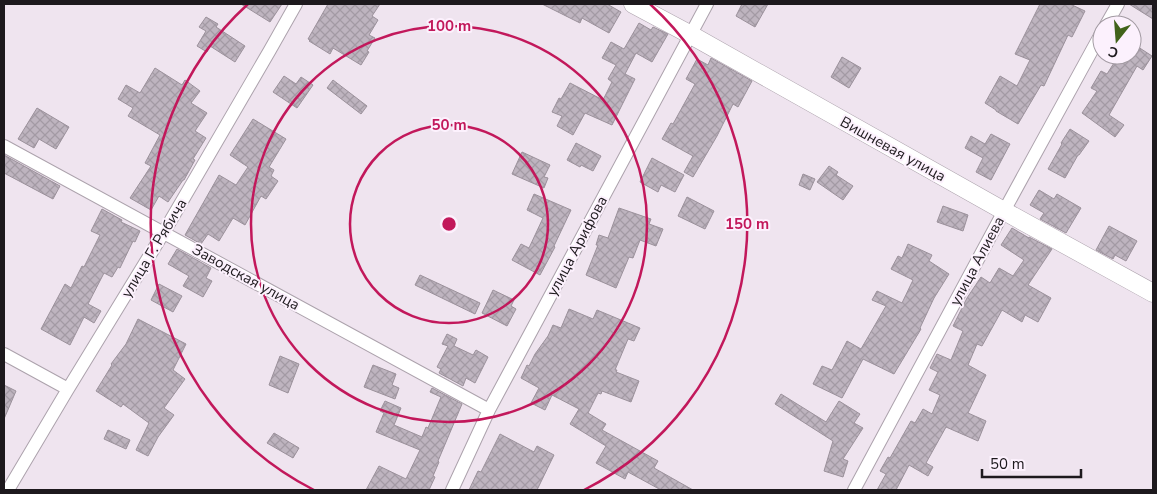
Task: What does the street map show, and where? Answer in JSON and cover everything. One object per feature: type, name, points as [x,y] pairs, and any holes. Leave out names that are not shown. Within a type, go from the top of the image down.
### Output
[{"type":"street","name":"улица Г. Рябича","points":[[8,490],[164,232],[296,4]]},
{"type":"street","name":"Вишневая улица","points":[[634,4],[691,34],[1153,293]]},
{"type":"street","name":"улица Арифова","points":[[452,490],[489,410],[708,4]]},
{"type":"street","points":[[1112,15],[1118,4]]},
{"type":"street","name":"улица Алиева","points":[[854,490],[1092,50]]},
{"type":"street","name":"Заводская улица","points":[[4,146],[489,410]]},
{"type":"street","points":[[4,354],[68,389]]},
{"type":"building","points":[[241,4],[282,4],[270,22]]},
{"type":"building","points":[[328,4],[380,4],[372,16],[378,20],[369,35],[375,38],[361,65],[333,48],[330,54],[309,41],[308,39]]},
{"type":"building","points":[[542,4],[607,4],[621,12],[609,33],[582,18],[580,23]]},
{"type":"building","points":[[742,4],[768,4],[755,27],[736,16]]},
{"type":"building","points":[[1040,4],[1070,4],[1085,11],[1072,37],[1068,35],[1044,86],[1041,85],[1018,124],[985,103],[1000,76],[1017,86],[1030,60],[1015,54]]},
{"type":"building","points":[[1129,4],[1153,4],[1153,19]]},
{"type":"building","points":[[206,17],[218,24],[216,27],[245,46],[235,62],[210,46],[207,52],[197,46],[206,31],[199,27]]},
{"type":"building","points":[[639,23],[651,30],[653,27],[668,34],[652,62],[636,53],[625,74],[635,79],[612,125],[585,113],[573,135],[557,126],[562,116],[552,112],[570,83],[603,100],[612,82],[608,79],[616,65],[602,58],[611,42],[624,49]]},
{"type":"building","points":[[1142,50],[1152,56],[1143,70],[1137,66],[1109,115],[1124,125],[1115,137],[1082,113],[1097,91],[1091,88],[1101,71],[1107,74],[1113,65],[1142,65]]},
{"type":"building","points":[[842,57],[861,68],[849,88],[831,77]]},
{"type":"building","points":[[711,58],[752,81],[738,107],[733,104],[693,177],[684,172],[693,156],[662,139],[671,123],[673,124],[695,84],[686,79],[697,59],[708,65]]},
{"type":"building","points":[[155,68],[182,85],[185,80],[200,91],[191,103],[207,113],[195,131],[206,138],[193,159],[195,160],[184,180],[168,202],[159,196],[151,210],[130,198],[151,166],[145,163],[160,135],[128,116],[133,108],[118,99],[126,85],[140,93]]},
{"type":"building","points":[[284,76],[296,84],[301,77],[313,85],[297,108],[273,92]]},
{"type":"building","points":[[333,80],[367,106],[361,114],[327,88]]},
{"type":"building","points":[[37,108],[69,127],[56,149],[39,139],[34,148],[18,139]]},
{"type":"building","points":[[253,119],[286,139],[269,167],[274,170],[271,176],[278,181],[266,199],[261,196],[245,225],[233,218],[219,241],[208,234],[201,244],[185,235],[219,175],[236,185],[248,167],[230,155]]},
{"type":"building","points":[[1070,129],[1089,141],[1078,155],[1065,178],[1048,169]]},
{"type":"building","points":[[991,134],[1010,144],[991,180],[976,172],[983,158],[965,148],[971,136],[985,144]]},
{"type":"building","points":[[576,143],[601,156],[593,171],[567,160]]},
{"type":"building","points":[[522,152],[550,165],[544,177],[548,178],[544,188],[512,174]]},
{"type":"building","points":[[4,155],[60,186],[53,199],[4,173]]},
{"type":"building","points":[[652,158],[684,175],[675,192],[661,185],[658,192],[640,182]]},
{"type":"building","points":[[829,166],[838,172],[836,175],[853,186],[843,200],[817,182]]},
{"type":"building","points":[[803,174],[815,179],[810,190],[799,185]]},
{"type":"building","points":[[1039,190],[1054,199],[1057,194],[1081,208],[1066,233],[1040,219],[1044,213],[1030,205]]},
{"type":"building","points":[[534,194],[571,210],[540,275],[512,260],[521,244],[529,248],[543,218],[527,210]]},
{"type":"building","points":[[687,197],[714,211],[705,229],[678,216]]},
{"type":"building","points":[[943,206],[968,215],[963,231],[937,222]]},
{"type":"building","points":[[619,208],[651,219],[649,224],[663,229],[656,246],[640,240],[633,258],[629,257],[616,288],[586,275],[598,245],[596,245],[599,235],[608,238]]},
{"type":"building","points":[[102,209],[122,220],[121,222],[140,231],[120,268],[118,267],[112,277],[104,273],[88,304],[101,311],[94,323],[84,317],[70,345],[41,329],[65,284],[71,288],[82,266],[84,267],[100,235],[91,231]]},
{"type":"building","points":[[1109,226],[1137,241],[1126,261],[1115,255],[1113,259],[1096,250]]},
{"type":"building","points":[[1012,228],[1052,249],[1028,285],[1051,298],[1038,322],[1025,315],[1022,322],[1002,310],[982,346],[977,344],[968,365],[986,375],[968,413],[986,421],[978,441],[946,427],[926,463],[933,467],[928,476],[909,465],[896,490],[877,490],[886,474],[880,471],[888,457],[890,458],[911,421],[915,423],[923,409],[932,414],[940,395],[929,390],[938,372],[930,368],[937,354],[951,360],[963,331],[953,326],[967,298],[981,277],[990,283],[999,268],[1013,276],[1024,260],[1001,245]]},
{"type":"building","points":[[908,244],[932,255],[929,261],[949,274],[934,298],[921,329],[894,374],[863,359],[842,398],[813,384],[822,366],[832,370],[847,341],[861,349],[886,306],[872,300],[877,291],[902,303],[913,280],[891,269],[898,256],[902,258]]},
{"type":"building","points":[[177,249],[211,268],[206,278],[212,281],[203,297],[183,286],[189,276],[168,264]]},
{"type":"building","points":[[420,275],[480,303],[475,314],[415,285]]},
{"type":"building","points":[[159,284],[182,296],[173,312],[151,300]]},
{"type":"building","points":[[493,290],[514,300],[511,306],[516,309],[507,326],[482,313]]},
{"type":"building","points":[[569,309],[593,319],[597,310],[640,328],[634,341],[628,339],[615,370],[639,381],[631,402],[602,391],[601,394],[598,393],[588,413],[606,424],[602,430],[658,461],[654,468],[693,490],[661,490],[628,472],[625,479],[596,463],[606,446],[570,424],[579,409],[552,395],[545,410],[531,403],[539,388],[521,378],[527,365],[529,366],[553,325],[561,328]]},
{"type":"building","points":[[138,319],[186,344],[173,370],[185,379],[164,408],[174,415],[158,437],[148,456],[136,450],[149,423],[123,404],[121,407],[96,391],[111,364],[126,344]]},
{"type":"building","points":[[447,334],[457,339],[454,346],[473,355],[476,350],[488,357],[475,383],[466,378],[463,386],[439,373],[441,369],[437,367],[448,346],[442,344]]},
{"type":"building","points":[[280,356],[299,364],[288,393],[269,385]]},
{"type":"building","points":[[373,365],[396,374],[392,385],[399,388],[395,399],[364,387]]},
{"type":"building","points":[[4,385],[16,391],[4,419]]},
{"type":"building","points":[[432,388],[462,404],[438,461],[433,476],[435,477],[429,490],[366,490],[379,466],[406,479],[420,450],[376,432],[384,413],[380,411],[385,401],[401,408],[394,425],[422,437],[426,427],[428,428],[441,397],[430,392]]},
{"type":"building","points":[[781,394],[826,422],[839,401],[860,414],[854,423],[863,428],[843,459],[848,461],[843,477],[824,471],[833,441],[775,404]]},
{"type":"building","points":[[108,430],[130,440],[126,449],[104,439]]},
{"type":"building","points":[[274,433],[299,448],[293,458],[267,443]]},
{"type":"building","points":[[500,434],[534,452],[537,446],[554,455],[537,490],[469,490],[478,471],[481,472]]}]
